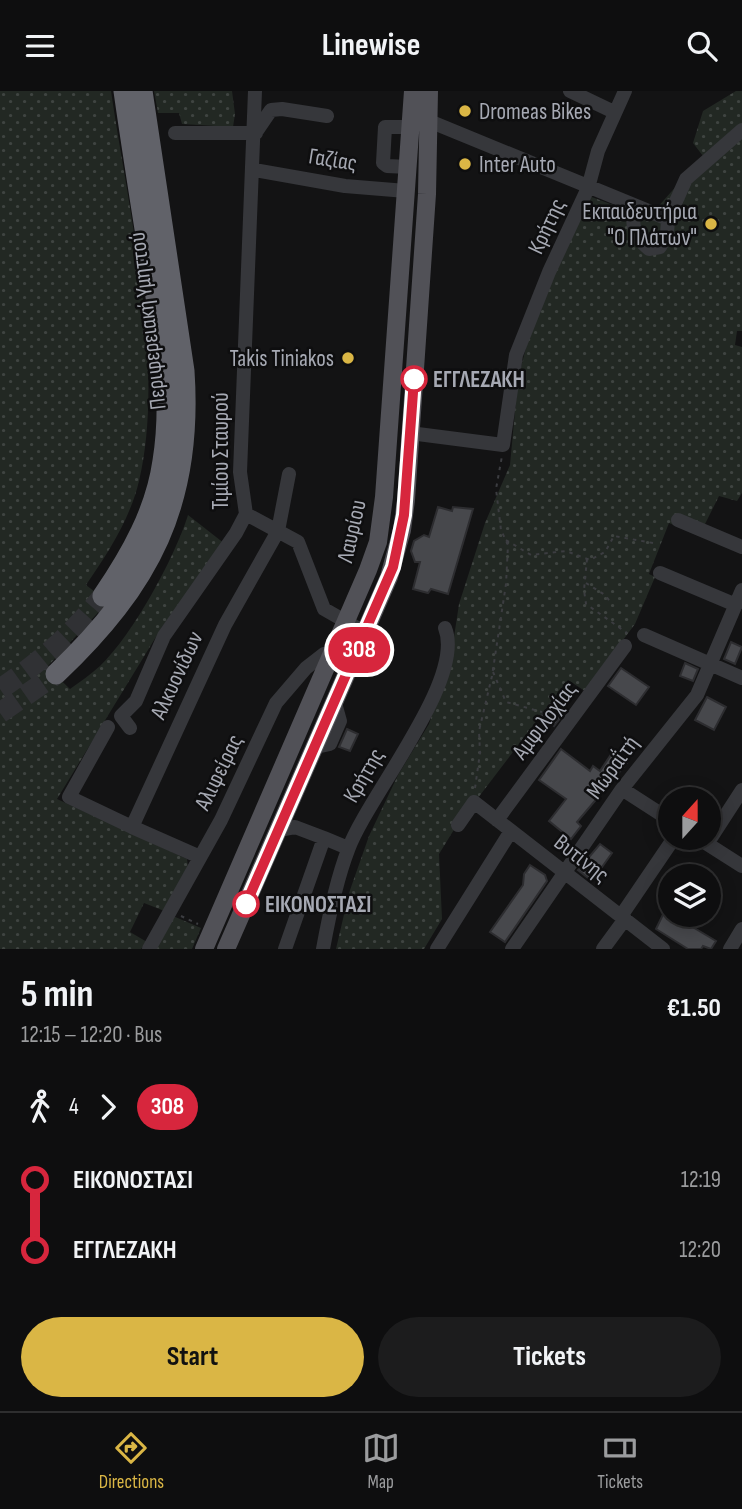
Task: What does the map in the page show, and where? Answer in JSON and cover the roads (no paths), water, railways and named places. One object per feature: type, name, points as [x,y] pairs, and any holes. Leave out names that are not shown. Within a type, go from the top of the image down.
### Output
[{"type":"highway","name":"Περιφερειακή Υμηττού","points":[[103,596],[125,564],[154,498],[163,463],[167,427],[168,384],[163,342],[124,91]]},
{"type":"highway","name":"Περιφερειακή Υμηττού","points":[[56,674],[116,613],[138,580],[170,511],[178,472],[186,404],[184,371],[142,91]]},
{"type":"main road","name":"Λαυρίου","points":[[226,949],[355,660],[393,567],[402,530],[410,433],[418,123],[413,91]]},
{"type":"main road","name":"Λαυρίου","points":[[204,949],[373,559],[381,527],[408,167],[429,91]]},
{"type":"street","name":"Τιμίου Σταυρού","points":[[130,728],[121,716],[136,701],[164,636],[236,533],[246,514],[240,473],[256,134],[255,91]]},
{"type":"street","points":[[570,91],[614,113]]},
{"type":"street","name":"Κρήτης","points":[[410,433],[503,445],[516,355],[549,272],[588,188],[598,151],[625,91]]},
{"type":"street","points":[[175,133],[256,134],[271,110],[282,109],[327,116]]},
{"type":"street","points":[[408,167],[387,166],[383,163],[385,127],[418,123],[668,219]]},
{"type":"street","points":[[635,206],[633,229],[649,250],[660,247],[667,234],[668,219],[686,179],[742,130]]},
{"type":"street","name":"Γαζίας","points":[[254,170],[345,186],[406,191]]},
{"type":"street","name":"Αλκυονίδων","points":[[132,827],[225,625],[278,531],[289,474]]},
{"type":"street","points":[[246,514],[298,542],[324,608],[366,633]]},
{"type":"street","points":[[678,520],[742,547]]},
{"type":"street","points":[[660,573],[736,605]]},
{"type":"street","name":"Μωραΐτή","points":[[512,949],[622,789],[697,695],[742,590]]},
{"type":"street","name":"Κρήτης","points":[[323,949],[348,848],[432,700],[451,641],[445,628]]},
{"type":"street","points":[[644,635],[742,678]]},
{"type":"street","name":"Αμφιλοχίας","points":[[497,820],[625,646]]},
{"type":"street","points":[[335,651],[355,660]]},
{"type":"street","name":"Αλιφείρας","points":[[149,949],[172,912],[276,703],[306,668],[324,654],[335,651]]},
{"type":"street","points":[[108,727],[69,797],[200,857]]},
{"type":"street","points":[[622,789],[658,812]]},
{"type":"street","points":[[721,817],[742,790]]},
{"type":"street","name":"Βυτίνης","points":[[458,825],[472,803],[663,949]]},
{"type":"street","points":[[279,830],[295,827],[348,848]]},
{"type":"street","points":[[437,949],[511,831]]},
{"type":"street","points":[[285,949],[324,838]]},
{"type":"street","points":[[603,949],[666,851]]},
{"type":"street","points":[[719,851],[742,866]]},
{"type":"street","points":[[730,949],[742,929]]},
{"type":"tunnel","points":[[0,689],[55,647],[103,596]]},
{"type":"tunnel","points":[[0,713],[56,674]]},
{"type":"place","name":"Dromeas Bikes","points":[[465,111]]},
{"type":"place","name":"Inter Auto","points":[[465,164]]},
{"type":"place","name":"Εκπαιδευτήρια \"Ο Πλάτων\"","points":[[711,224]]},
{"type":"place","name":"Takis Tiniakos","points":[[348,358]]},
{"type":"place","name":"ΕΓΓΛΕΖΑΚΗ","points":[[414,379]]},
{"type":"place","name":"ΕΙΚΟΝΟΣΤΑΣΙ","points":[[246,904]]}]
